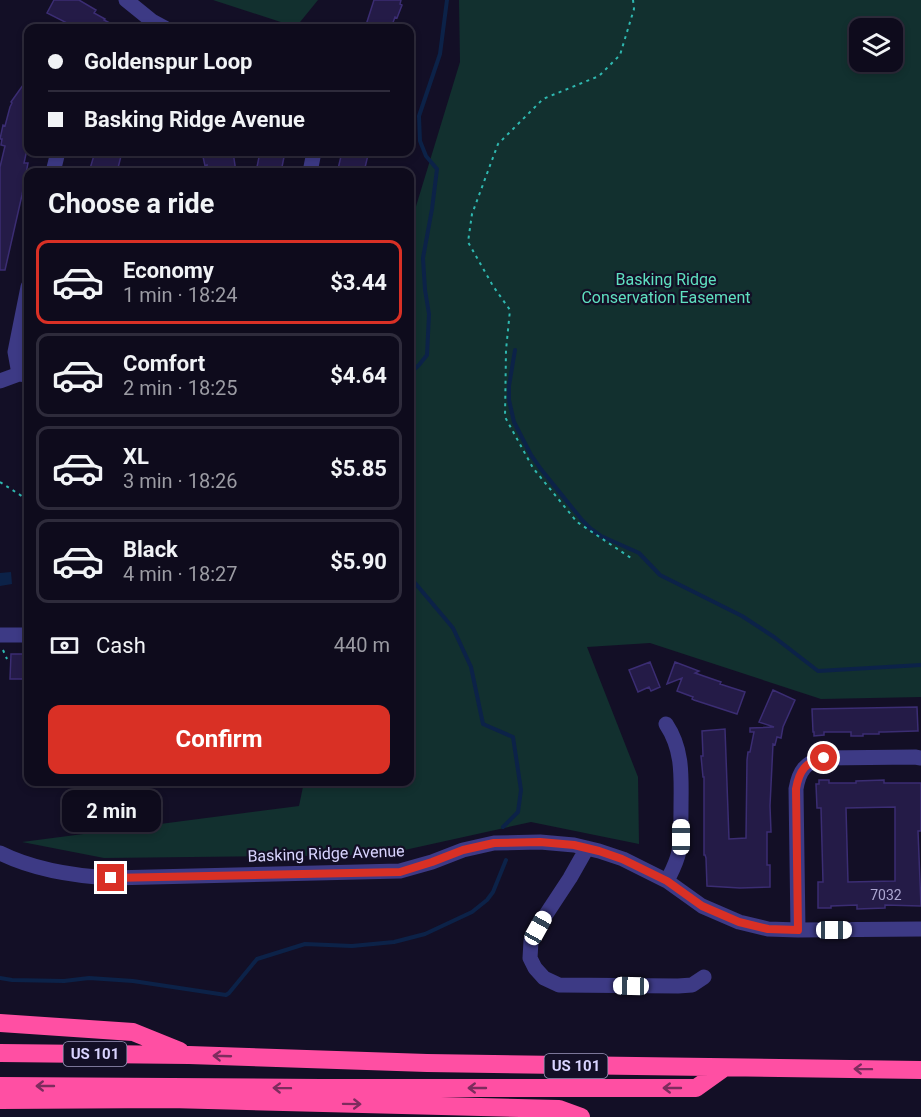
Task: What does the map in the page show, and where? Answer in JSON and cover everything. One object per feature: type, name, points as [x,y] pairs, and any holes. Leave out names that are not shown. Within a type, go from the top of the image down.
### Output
[{"type":"highway","points":[[0,1023],[133,1032],[189,1055]]},
{"type":"highway","name":"US 101","points":[[0,1053],[189,1055],[439,1063],[921,1070]]},
{"type":"highway","points":[[0,1086],[696,1088],[724,1068]]},
{"type":"highway","points":[[0,1100],[170,1099],[558,1108],[580,1117]]},
{"type":"street","points":[[126,0],[158,24]]},
{"type":"street","points":[[0,381],[24,374],[15,352],[24,307]]},
{"type":"street","points":[[1,641],[24,636]]},
{"type":"street","points":[[666,724],[681,762],[681,837],[679,853],[667,881]]},
{"type":"street","points":[[798,930],[796,789],[798,777],[804,768],[813,760],[824,758],[921,758]]},
{"type":"street","name":"Basking Ridge Avenue","points":[[0,853],[43,868],[82,876],[111,878],[400,872],[463,850],[494,843],[540,842],[574,845],[622,859],[667,881],[702,906],[739,922],[768,929],[921,929]]},
{"type":"street","points":[[587,848],[531,941],[530,958],[544,978],[559,985],[678,986],[692,985],[704,977]]},
{"type":"path","points":[[633,0],[634,9],[620,56],[599,75],[543,99],[498,144],[472,214],[468,242],[493,286],[510,310],[506,350],[506,417],[533,468],[577,522],[634,560]]},
{"type":"path","points":[[0,482],[24,497]]},
{"type":"path","points":[[1,641],[7,659]]},
{"type":"green space","points":[[213,0],[318,0],[298,24],[287,24]]},
{"type":"green space","name":"Basking Ridge Conservation Easement","points":[[459,0],[921,0],[921,697],[821,699],[650,643],[587,647],[638,777],[639,844],[531,822],[382,855],[104,858],[22,842],[299,806],[303,786],[414,786],[414,213],[460,62]]},
{"type":"water","points":[[11,572],[12,584],[0,586],[0,573]]},
{"type":"building","points":[[54,0],[79,0],[96,10],[94,13],[112,24],[69,24],[47,13]]},
{"type":"building","points":[[374,0],[401,0],[402,5],[392,24],[366,24]]},
{"type":"building","points":[[24,84],[24,163],[28,163],[27,168],[24,168],[24,184],[5,270],[0,270],[0,167],[5,146],[1,145],[2,139],[0,139],[11,102]]},
{"type":"building","points":[[94,156],[121,156],[118,168],[90,168]]},
{"type":"building","points":[[203,156],[234,156],[235,168],[207,168],[207,165],[205,166]]},
{"type":"building","points":[[259,156],[284,156],[282,168],[257,168]]},
{"type":"building","points":[[341,156],[368,156],[365,168],[338,168]]},
{"type":"building","points":[[11,654],[23,654],[24,679],[10,679]]},
{"type":"building","points":[[650,662],[660,687],[651,691],[649,687],[638,692],[629,670]]},
{"type":"building","points":[[675,662],[699,671],[695,673],[721,682],[720,684],[745,692],[737,714],[694,700],[693,697],[677,691],[682,678],[667,684]]},
{"type":"building","points":[[773,690],[795,700],[783,727],[781,738],[777,737],[775,745],[773,744],[771,832],[767,832],[770,887],[707,886],[704,855],[702,731],[725,729],[729,839],[746,838],[747,760],[754,732],[750,732],[750,728],[774,727],[759,722]]},
{"type":"building","points":[[917,707],[918,731],[879,732],[879,734],[863,734],[863,736],[851,736],[851,732],[824,732],[824,735],[814,736],[812,709]]},
{"type":"building","points":[[819,780],[829,780],[829,783],[884,780],[884,783],[921,783],[921,831],[918,831],[921,906],[885,905],[885,908],[857,909],[857,905],[818,908],[818,882],[823,882],[821,808],[817,808],[816,784],[819,784]],"holes":[[[895,807],[895,881],[848,882],[846,808]]]},
{"type":"waterway","points":[[414,369],[427,355],[429,314],[423,258],[437,169],[426,156],[420,141],[419,116],[440,54],[447,0]]},
{"type":"waterway","points":[[515,350],[509,386],[509,400],[514,422],[540,468],[591,529],[639,553],[660,575],[742,616],[818,671],[921,665]]},
{"type":"waterway","points":[[414,582],[453,628],[471,667],[483,724],[513,737],[521,790],[518,812],[503,827]]},
{"type":"waterway","points":[[0,978],[64,981],[89,978],[133,981],[226,995],[257,959],[305,944],[352,946],[394,942],[425,934],[472,912],[493,892],[506,860]]},
{"type":"route","points":[[111,878],[400,872],[463,850],[494,843],[540,842],[574,845],[622,859],[667,881],[702,906],[739,922],[768,929],[798,930],[796,789],[798,777],[804,768],[813,760],[824,758]]}]
